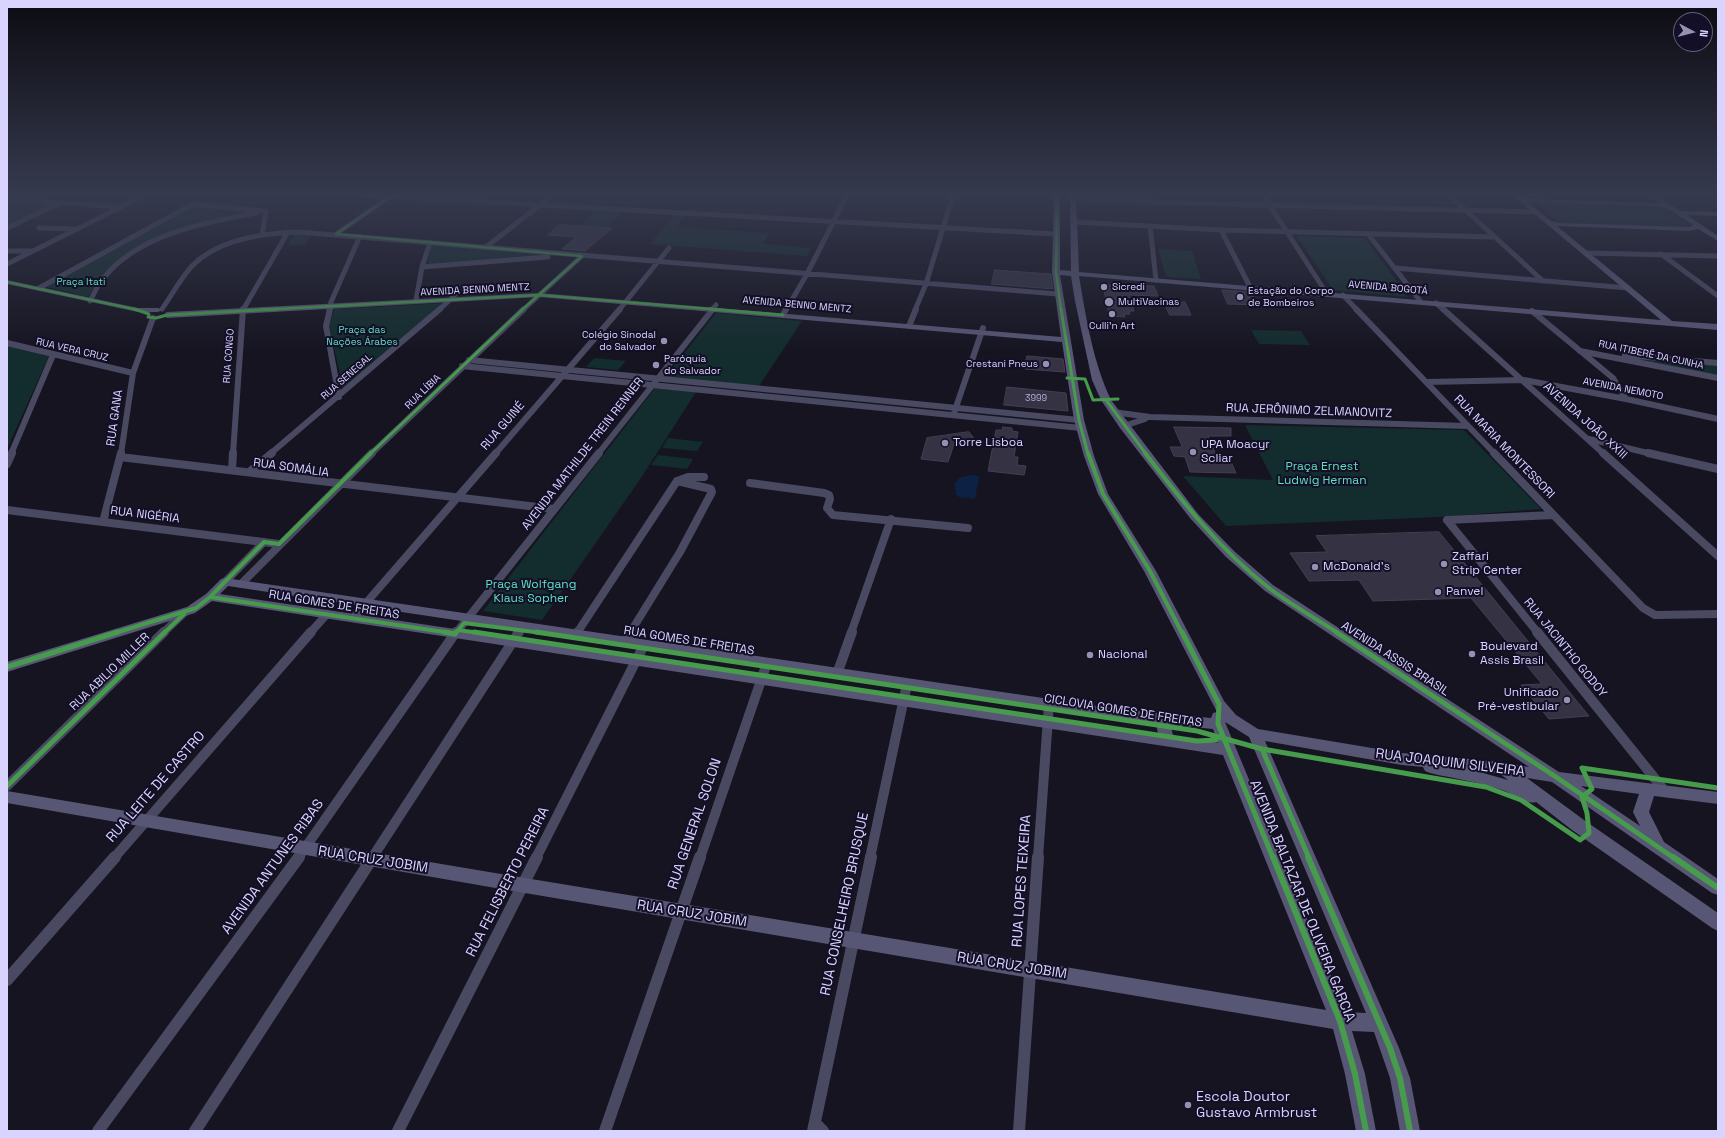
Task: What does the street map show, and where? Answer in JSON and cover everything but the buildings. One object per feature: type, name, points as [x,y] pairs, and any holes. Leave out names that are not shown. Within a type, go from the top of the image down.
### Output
[{"type":"street","points":[[7,264],[38,248]]},
{"type":"street","points":[[39,288],[113,248]]},
{"type":"street","points":[[90,300],[96,286],[104,276],[123,260],[141,248]]},
{"type":"street","points":[[151,316],[164,312],[196,262],[209,252],[219,248]]},
{"type":"street","name":"RUA CONGO","points":[[232,470],[243,309],[279,248]]},
{"type":"street","points":[[339,397],[326,326],[330,304],[355,248]]},
{"type":"street","points":[[417,299],[422,267],[428,248]]},
{"type":"street","points":[[498,248],[1058,294]]},
{"type":"street","name":"RUA GUINÉ","points":[[353,618],[628,299],[669,248]]},
{"type":"street","points":[[784,313],[820,248]]},
{"type":"street","points":[[910,324],[926,284],[938,248]]},
{"type":"street","points":[[1056,248],[1058,294],[1064,337],[1080,424],[1103,494],[1150,571],[1219,704],[1231,719],[1255,734]]},
{"type":"street","name":"AVENIDA ASSIS BRASIL","points":[[1075,248],[1075,273],[1079,301],[1098,380],[1114,412],[1194,516],[1230,554],[1269,588],[1556,777],[1718,888]]},
{"type":"street","points":[[1152,248],[1156,280]]},
{"type":"street","points":[[1230,248],[1250,288]]},
{"type":"street","points":[[1297,248],[1327,294]]},
{"type":"street","points":[[1379,248],[1421,302]]},
{"type":"street","points":[[1507,248],[1543,281]]},
{"type":"street","points":[[1579,248],[1670,323]]},
{"type":"street","points":[[7,251],[32,251]]},
{"type":"street","points":[[1585,253],[1718,256]]},
{"type":"street","points":[[1661,254],[1718,296]]},
{"type":"street","points":[[422,267],[570,255]]},
{"type":"street","name":"RUA LÍBIA","points":[[241,584],[338,484],[468,360],[582,256]]},
{"type":"street","points":[[1394,268],[1628,288]]},
{"type":"street","name":"AVENIDA BOGOTÁ","points":[[1056,272],[1718,327]]},
{"type":"street","name":"AVENIDA BENNO MENTZ","points":[[7,282],[138,310],[164,312],[541,292],[1064,337]]},
{"type":"street","name":"RUA MARIA MONTESSORI","points":[[1343,295],[1643,608],[1650,613],[1660,615],[1718,614]]},
{"type":"street","name":"RUA SENEGAL","points":[[250,472],[339,397],[454,296]]},
{"type":"street","name":"AVENIDA JOÃO XXIII","points":[[1436,303],[1524,380],[1718,556]]},
{"type":"street","name":"AVENIDA MATHILDE TREIN RENNER","points":[[468,618],[651,384],[715,307]]},
{"type":"street","name":"AVENIDA BENNO MENTZ","points":[[138,310],[151,316]]},
{"type":"street","points":[[1532,311],[1613,378],[1626,399]]},
{"type":"street","name":"RUA GANA","points":[[103,522],[120,457],[133,373],[151,316]]},
{"type":"street","points":[[953,415],[982,330]]},
{"type":"street","name":"RUA VERA CRUZ","points":[[7,343],[133,373]]},
{"type":"street","name":"RUA ITIBERÊ DA CUNHA","points":[[1580,351],[1718,378]]},
{"type":"street","points":[[1588,352],[1718,363]]},
{"type":"street","points":[[7,464],[53,355]]},
{"type":"street","points":[[468,360],[1018,414],[1080,424]]},
{"type":"street","points":[[462,366],[1017,422],[1080,424]]},
{"type":"street","name":"AVENIDA NEMOTO","points":[[1426,382],[1524,380],[1626,399],[1718,419]]},
{"type":"street","points":[[800,400],[804,393]]},
{"type":"street","name":"RUA JERÔNIMO ZELMANOVITZ","points":[[1114,412],[1150,417],[1468,426]]},
{"type":"street","points":[[1017,422],[1018,414]]},
{"type":"street","name":"RUA JERÔNIMO ZELMANOVITZ","points":[[1124,426],[1150,417]]},
{"type":"street","points":[[1589,439],[1718,469]]},
{"type":"street","name":"RUA SOMÁLIA","points":[[120,457],[554,509]]},
{"type":"street","points":[[576,635],[647,529],[677,481],[688,477],[704,477]]},
{"type":"street","points":[[625,642],[680,552],[712,492],[711,489],[702,486],[677,481]]},
{"type":"street","points":[[750,483],[824,493],[829,495],[830,499],[827,508],[833,515],[891,519],[968,528]]},
{"type":"street","name":"RUA NIGÉRIA","points":[[7,510],[280,544]]},
{"type":"street","name":"RUA JACINTHO GODOY","points":[[1553,515],[1447,520],[1657,789]]},
{"type":"street","points":[[837,674],[891,519]]},
{"type":"street","name":"RUA ABILIO MILLER","points":[[7,786],[185,612],[196,608],[210,597],[264,542]]},
{"type":"street","name":"RUA GOMES DE FREITAS","points":[[225,582],[837,674],[1118,714],[1218,724]]},
{"type":"street","name":"RUA GOMES DE FREITAS","points":[[210,597],[1228,750]]},
{"type":"street","points":[[7,667],[185,612]]},
{"type":"street","name":"RUA LEITE DE CASTRO","points":[[7,980],[326,614]]},
{"type":"street","name":"AVENIDA ANTUNES RIBAS","points":[[98,1131],[304,850],[455,634],[468,618]]},
{"type":"street","points":[[195,1131],[522,627]]},
{"type":"street","name":"RUA FELISBERTO PEREIRA","points":[[398,1131],[644,645]]},
{"type":"street","name":"RUA GENERAL SOLON","points":[[605,1131],[767,663]]},
{"type":"street","name":"RUA CONSELHEIRO BRUSQUE","points":[[817,1128],[853,940],[902,701],[907,684]]},
{"type":"street","name":"RUA LOPES TEIXEIRA","points":[[1019,1131],[1049,704]]},
{"type":"street","name":"AVENIDA BALTAZAR DE OLIVEIRA GARCIA","points":[[1219,704],[1218,724],[1340,1021],[1355,1074],[1366,1131]]},
{"type":"street","points":[[1162,718],[1166,736],[1162,740]]},
{"type":"street","name":"AVENIDA BALTAZAR DE OLIVEIRA GARCIA","points":[[1255,734],[1390,1048],[1400,1078],[1410,1131]]},
{"type":"street","name":"RUA JOAQUIM SILVEIRA","points":[[1255,734],[1402,759],[1504,768],[1556,777],[1718,798]]},
{"type":"street","points":[[1402,759],[1453,774],[1504,783],[1530,796],[1578,825]]},
{"type":"street","points":[[1504,768],[1578,825],[1718,923]]},
{"type":"street","points":[[1657,789],[1641,812],[1648,829],[1659,848]]},
{"type":"street","name":"RUA CRUZ JOBIM","points":[[7,797],[304,850],[372,859],[523,886],[1340,1021],[1378,1023]]},
{"type":"green space","name":"Praça Itati","points":[[114,248],[139,248],[102,276],[88,297],[44,286]]},
{"type":"green space","points":[[430,248],[470,248],[556,255],[427,265]]},
{"type":"green space","points":[[704,248],[811,248],[807,256]]},
{"type":"green space","points":[[1305,248],[1372,248],[1408,297],[1333,290]]},
{"type":"green space","points":[[1158,249],[1192,251],[1201,279],[1166,277]]},
{"type":"green space","name":"Praça das Nações Árabes","points":[[448,303],[343,388],[329,325],[334,309]]},
{"type":"green space","points":[[716,313],[802,321],[759,386],[664,378]]},
{"type":"green space","points":[[1251,330],[1301,331],[1310,345],[1259,344]]},
{"type":"green space","points":[[7,346],[49,356],[7,449]]},
{"type":"green space","points":[[1612,355],[1718,364],[1718,377]]},
{"type":"green space","points":[[594,358],[626,361],[618,370],[586,367]]},
{"type":"green space","name":"Praça Wolfgang Klaus Sopher","points":[[655,388],[696,392],[641,478],[542,620],[483,611]]},
{"type":"green space","name":"Praça Ernest Ludwig Herman","points":[[1245,425],[1464,430],[1541,509],[1439,517],[1226,526],[1183,476],[1273,480]]},
{"type":"green space","points":[[668,438],[703,442],[697,451],[662,448]]},
{"type":"green space","points":[[658,455],[693,459],[687,469],[651,465]]},
{"type":"water","points":[[971,475],[979,476],[975,499],[959,497],[955,494],[956,491],[954,485],[959,478]]},
{"type":"cycle path","points":[[494,248],[582,256]]},
{"type":"cycle path","points":[[1056,248],[1058,294],[1079,420],[1089,456],[1103,494],[1150,571],[1219,704],[1218,724],[1340,1021],[1355,1074],[1366,1131]]},
{"type":"cycle path","points":[[7,667],[196,608],[210,597],[264,542],[279,544],[428,398],[582,256]]},
{"type":"cycle path","points":[[7,282],[138,310],[149,314],[148,317],[156,318],[167,315],[539,295],[783,315]]},
{"type":"cycle path","points":[[1067,378],[1085,379],[1093,400],[1118,399]]},
{"type":"cycle path","points":[[1106,400],[1124,426],[1194,516],[1230,554],[1269,588],[1556,777],[1718,888]]},
{"type":"cycle path","name":"CICLOVIA GOMES DE FREITAS","points":[[210,597],[455,634],[464,623],[520,630],[1197,731],[1262,749],[1486,787],[1521,800],[1580,840],[1589,833],[1587,813],[1582,797],[1592,789],[1582,768],[1718,788]]},
{"type":"cycle path","points":[[7,786],[184,614]]},
{"type":"cycle path","points":[[458,630],[1197,741],[1216,740]]},
{"type":"cycle path","points":[[1262,749],[1390,1048],[1400,1078],[1410,1131]]},
{"type":"place","name":"Sicredi","points":[[1104,287]]},
{"type":"place","name":"Estação do Corpo de Bombeiros","points":[[1240,297]]},
{"type":"place","name":"MultiVacinas","points":[[1109,302]]},
{"type":"place","name":"Culli'n Art","points":[[1112,314]]},
{"type":"place","name":"Colégio Sinodal do Salvador","points":[[664,341]]},
{"type":"place","name":"Crestani Pneus","points":[[1046,364]]},
{"type":"place","name":"Paróquia do Salvador","points":[[656,365]]},
{"type":"place","name":"Torre Lisboa","points":[[945,443]]},
{"type":"place","name":"UPA Moacyr Scliar","points":[[1193,452]]},
{"type":"place","name":"Zaffari Strip Center","points":[[1444,564]]},
{"type":"place","name":"McDonald's","points":[[1315,567]]},
{"type":"place","name":"Panvel","points":[[1438,592]]},
{"type":"place","name":"Boulevard Assis Brasil","points":[[1472,654]]},
{"type":"place","name":"Nacional","points":[[1090,655]]},
{"type":"place","name":"Unificado Pré-vestibular","points":[[1567,700]]},
{"type":"place","name":"Escola Doutor Gustavo Armbrust","points":[[1188,1105]]}]
